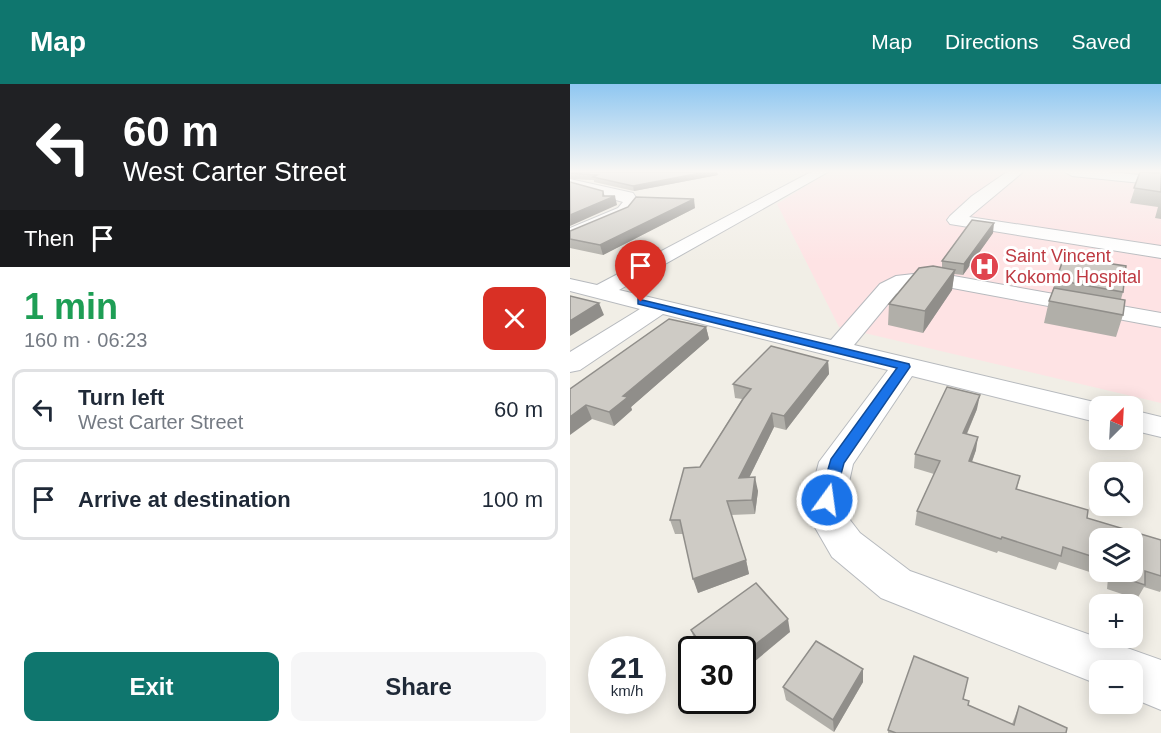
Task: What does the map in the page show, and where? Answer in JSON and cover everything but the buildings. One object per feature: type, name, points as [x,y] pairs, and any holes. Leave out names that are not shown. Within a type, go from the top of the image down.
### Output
[{"type":"street","points":[[570,235],[624,212],[631,202]]},
{"type":"street","points":[[600,292],[765,202]]},
{"type":"street","points":[[975,202],[956,220],[1161,252]]},
{"type":"street","points":[[836,350],[888,289],[904,281],[931,278],[1161,320]]},
{"type":"street","points":[[570,285],[904,367],[1089,409]]},
{"type":"street","points":[[570,364],[660,306]]},
{"type":"street","points":[[904,367],[836,462],[827,500],[832,524],[846,544],[896,585],[1095,660]]},
{"type":"street","points":[[1143,423],[1161,427]]},
{"type":"street","points":[[1143,678],[1161,685]]},
{"type":"shaded area","name":"Saint Vincent Kokomo Hospital","points":[[780,202],[1161,202],[1161,403],[1143,399],[1143,396],[1131,396],[839,327],[777,204]]},
{"type":"place","name":"Saint Vincent Kokomo Hospital","points":[[984,266]]},
{"type":"route","points":[[641,302],[904,367],[836,462],[827,500]]}]
